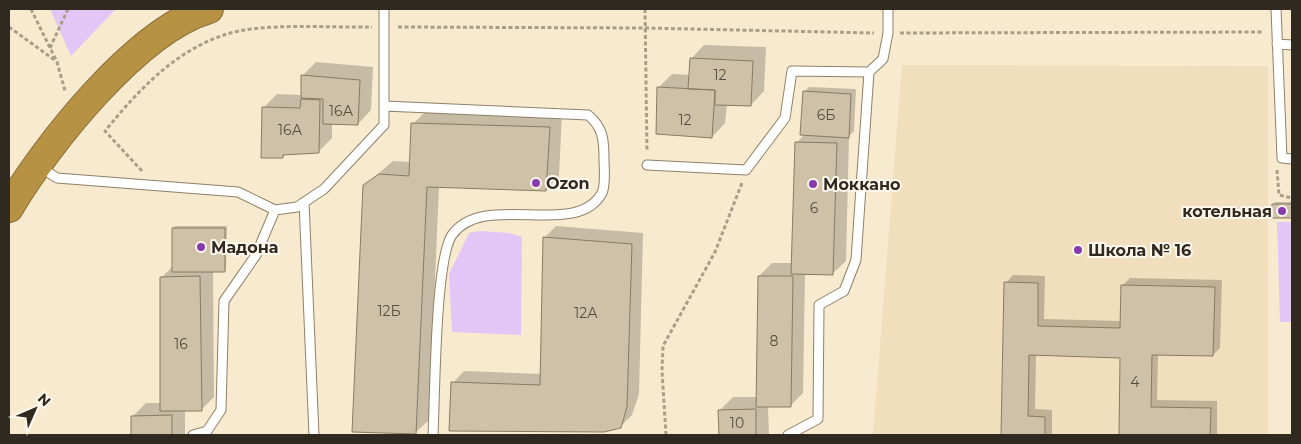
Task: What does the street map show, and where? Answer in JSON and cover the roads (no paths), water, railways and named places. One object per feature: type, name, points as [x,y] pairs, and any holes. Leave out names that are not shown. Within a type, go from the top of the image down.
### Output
[{"type":"highway","points":[[9,208],[38,165],[114,73],[156,38],[195,13],[210,9]]},
{"type":"lane","points":[[38,165],[57,178],[238,192],[275,210],[297,207],[324,189],[384,126],[384,9]]},
{"type":"lane","points":[[788,435],[818,419],[819,305],[844,291],[856,260],[869,72],[883,59],[888,33],[888,9]]},
{"type":"lane","points":[[1276,9],[1282,158],[1292,159]]},
{"type":"lane","points":[[1277,44],[1292,45]]},
{"type":"lane","points":[[647,165],[746,170],[784,118],[792,70],[869,72]]},
{"type":"lane","points":[[384,106],[588,115],[598,123],[604,140],[602,191],[592,205],[580,211],[563,213],[495,215],[470,219],[452,236],[442,275],[433,435]]},
{"type":"lane","points":[[304,202],[314,435]]},
{"type":"lane","points":[[193,435],[207,431],[221,410],[224,301],[256,255],[275,210]]},
{"type":"place","name":"Ozon","points":[[536,183]]},
{"type":"place","name":"Моккано","points":[[813,184]]},
{"type":"place","name":"котельная","points":[[1282,211]]},
{"type":"place","name":"Мадона","points":[[201,247]]},
{"type":"place","name":"Школа № 16","points":[[1078,250]]}]
